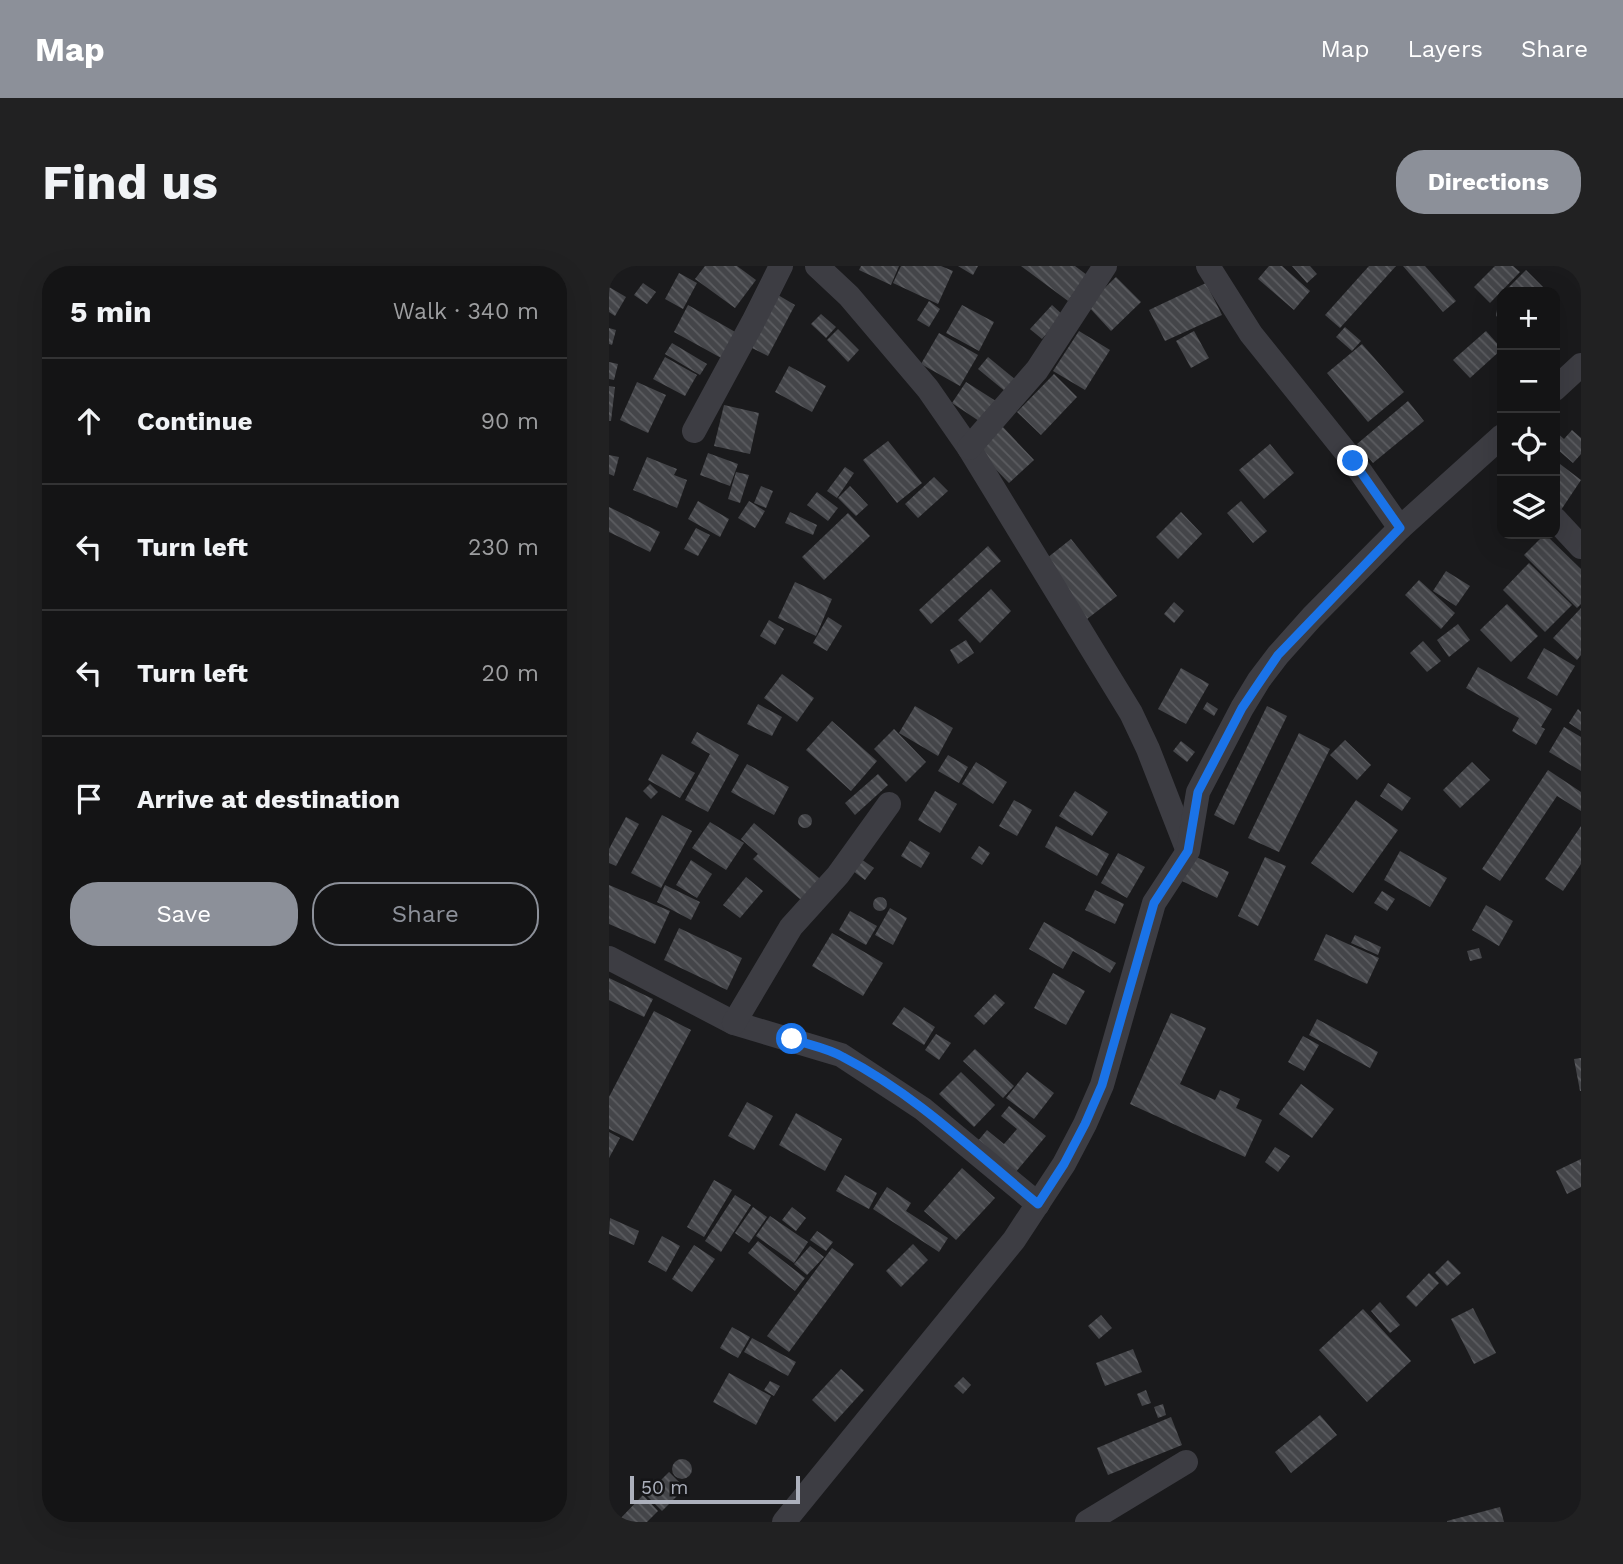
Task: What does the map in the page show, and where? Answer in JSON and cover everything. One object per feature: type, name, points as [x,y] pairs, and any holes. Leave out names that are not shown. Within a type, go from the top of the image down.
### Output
[{"type":"street","points":[[694,431],[781,266]]},
{"type":"street","points":[[817,266],[849,296],[928,389],[968,448],[1131,713],[1149,749],[1188,851]]},
{"type":"street","points":[[830,266],[849,296]]},
{"type":"street","points":[[968,448],[1037,370],[1105,266]]},
{"type":"street","points":[[1209,266],[1251,334],[1353,461],[1400,528]]},
{"type":"street","points":[[1560,384],[1581,365]]},
{"type":"street","points":[[785,1522],[1014,1240],[1064,1164],[1102,1085],[1154,903],[1188,851],[1198,792],[1259,681],[1278,655],[1400,528],[1497,450]]},
{"type":"street","points":[[1560,524],[1581,547]]},
{"type":"street","points":[[734,1023],[791,927],[838,875],[889,804]]},
{"type":"street","points":[[609,958],[734,1023],[841,1055],[923,1109],[1038,1204]]},
{"type":"street","points":[[1087,1522],[1186,1462]]},
{"type":"building","points":[[705,266],[737,266],[756,280],[735,308],[695,279]]},
{"type":"building","points":[[861,266],[899,266],[891,285],[859,270]]},
{"type":"building","points":[[901,266],[941,266],[953,271],[938,304],[893,283]]},
{"type":"building","points":[[958,266],[978,266],[973,275]]},
{"type":"building","points":[[1021,266],[1075,266],[1087,275],[1068,301]]},
{"type":"building","points":[[1269,266],[1282,266],[1310,291],[1294,310],[1258,279]]},
{"type":"building","points":[[1292,266],[1310,266],[1317,274],[1307,283]]},
{"type":"building","points":[[1369,266],[1396,266],[1340,328],[1325,315]]},
{"type":"building","points":[[1403,266],[1425,266],[1456,301],[1443,312]]},
{"type":"building","points":[[1495,266],[1513,266],[1520,272],[1505,287],[1497,287],[1497,296],[1490,303],[1474,287]]},
{"type":"building","points":[[1526,270],[1543,287],[1509,287]]},
{"type":"building","points":[[679,273],[697,283],[683,309],[665,299]]},
{"type":"building","points":[[1116,277],[1141,302],[1111,331],[1087,305]]},
{"type":"building","points":[[643,283],[656,292],[647,304],[634,295]]},
{"type":"building","points":[[1206,283],[1222,315],[1165,341],[1149,310]]},
{"type":"building","points":[[609,287],[626,297],[615,316],[609,312]]},
{"type":"building","points":[[778,295],[795,305],[768,356],[750,347]]},
{"type":"building","points":[[929,301],[940,309],[929,327],[917,320]]},
{"type":"building","points":[[688,305],[737,333],[723,359],[674,332]]},
{"type":"building","points":[[962,305],[994,322],[979,351],[946,333]]},
{"type":"building","points":[[1052,305],[1063,315],[1042,339],[1030,329]]},
{"type":"building","points":[[821,314],[836,327],[826,338],[811,324]]},
{"type":"building","points":[[1345,327],[1361,341],[1352,351],[1336,337]]},
{"type":"building","points":[[609,328],[616,330],[612,345],[609,344]]},
{"type":"building","points":[[838,329],[859,350],[848,362],[827,340]]},
{"type":"building","points":[[1079,331],[1110,350],[1085,390],[1053,371]]},
{"type":"building","points":[[1194,331],[1209,358],[1191,368],[1176,341]]},
{"type":"building","points":[[1486,331],[1497,343],[1497,354],[1470,378],[1453,360]]},
{"type":"building","points":[[939,333],[978,355],[960,386],[921,364]]},
{"type":"building","points":[[672,343],[707,364],[700,375],[665,354]]},
{"type":"building","points":[[1362,344],[1404,392],[1368,422],[1327,373]]},
{"type":"building","points":[[665,357],[697,375],[685,396],[653,379]]},
{"type":"building","points":[[988,357],[1016,380],[1006,392],[978,369]]},
{"type":"building","points":[[609,362],[618,364],[614,380],[609,379]]},
{"type":"building","points":[[789,366],[826,386],[812,412],[775,392]]},
{"type":"building","points":[[1054,374],[1077,397],[1041,435],[1017,412]]},
{"type":"building","points":[[637,382],[666,395],[648,433],[620,420]]},
{"type":"building","points":[[966,382],[999,403],[985,425],[952,403]]},
{"type":"building","points":[[609,386],[615,387],[611,421],[609,421]]},
{"type":"building","points":[[1408,401],[1424,421],[1373,463],[1357,444]]},
{"type":"building","points":[[724,405],[759,413],[750,454],[714,446]]},
{"type":"building","points":[[1002,426],[1034,460],[1009,483],[977,450]]},
{"type":"building","points":[[1572,430],[1581,438],[1581,454],[1573,463],[1560,452],[1560,435],[1564,439]]},
{"type":"building","points":[[888,441],[922,483],[897,503],[863,460]]},
{"type":"building","points":[[1270,444],[1294,473],[1264,499],[1239,470]]},
{"type":"building","points":[[708,453],[738,464],[730,486],[700,475]]},
{"type":"building","points":[[609,455],[619,457],[614,476],[609,474]]},
{"type":"building","points":[[647,457],[677,469],[674,475],[687,480],[677,508],[633,490]]},
{"type":"building","points":[[1560,464],[1581,480],[1560,512]]},
{"type":"building","points":[[845,467],[854,473],[837,498],[827,491]]},
{"type":"building","points":[[736,472],[749,475],[740,503],[728,499]]},
{"type":"building","points":[[934,477],[948,491],[918,518],[905,504]]},
{"type":"building","points":[[761,486],[773,491],[766,508],[754,503]]},
{"type":"building","points":[[850,486],[868,505],[856,516],[838,498]]},
{"type":"building","points":[[817,492],[838,508],[828,521],[807,505]]},
{"type":"building","points":[[698,501],[729,519],[720,537],[688,519]]},
{"type":"building","points":[[749,501],[765,511],[755,528],[738,518]]},
{"type":"building","points":[[1241,501],[1267,531],[1253,543],[1227,513]]},
{"type":"building","points":[[609,507],[660,532],[650,552],[609,532]]},
{"type":"building","points":[[790,512],[817,525],[813,535],[785,523]]},
{"type":"building","points":[[1181,512],[1202,534],[1178,559],[1156,537]]},
{"type":"building","points":[[848,513],[870,536],[824,580],[802,557]]},
{"type":"building","points":[[696,528],[710,535],[698,556],[684,549]]},
{"type":"building","points":[[1071,539],[1117,596],[1087,619],[1042,562]]},
{"type":"building","points":[[1540,539],[1550,539],[1581,569],[1581,604],[1577,608],[1524,555]]},
{"type":"building","points":[[988,546],[1001,561],[931,624],[919,610]]},
{"type":"building","points":[[1529,563],[1572,605],[1545,632],[1503,590]]},
{"type":"building","points":[[1446,571],[1470,586],[1456,606],[1433,591]]},
{"type":"building","points":[[1419,580],[1455,613],[1441,629],[1405,595]]},
{"type":"building","points":[[795,582],[832,599],[816,636],[778,618]]},
{"type":"building","points":[[991,589],[1011,611],[980,643],[958,620]]},
{"type":"building","points":[[1174,602],[1184,611],[1174,623],[1164,614]]},
{"type":"building","points":[[1507,604],[1538,636],[1511,662],[1480,630]]},
{"type":"building","points":[[1581,608],[1581,655],[1577,660],[1553,638]]},
{"type":"building","points":[[828,617],[842,626],[827,651],[813,643]]},
{"type":"building","points":[[769,620],[784,629],[775,645],[760,636]]},
{"type":"building","points":[[1458,624],[1470,640],[1449,657],[1437,640]]},
{"type":"building","points":[[966,640],[974,653],[958,664],[950,650]]},
{"type":"building","points":[[1423,641],[1441,661],[1427,672],[1410,653]]},
{"type":"building","points":[[1544,648],[1575,666],[1557,696],[1527,678]]},
{"type":"building","points":[[1478,667],[1552,709],[1541,727],[1545,729],[1536,745],[1512,731],[1519,718],[1466,688]]},
{"type":"building","points":[[1181,668],[1209,684],[1186,724],[1158,709]]},
{"type":"building","points":[[782,674],[814,698],[797,722],[764,698]]},
{"type":"building","points":[[1207,702],[1218,709],[1214,716],[1203,709]]},
{"type":"building","points":[[758,704],[782,717],[772,736],[747,724]]},
{"type":"building","points":[[915,706],[953,728],[938,756],[899,733]]},
{"type":"building","points":[[1267,706],[1287,716],[1234,825],[1214,815]]},
{"type":"building","points":[[1578,709],[1581,712],[1581,731],[1569,723]]},
{"type":"building","points":[[832,721],[877,761],[851,791],[806,750]]},
{"type":"building","points":[[1564,727],[1581,737],[1581,771],[1549,752]]},
{"type":"building","points":[[894,729],[926,762],[906,782],[874,749]]},
{"type":"building","points":[[697,732],[739,755],[708,812],[685,800],[710,754],[691,743]]},
{"type":"building","points":[[1299,733],[1330,749],[1279,852],[1248,838]]},
{"type":"building","points":[[1345,740],[1371,765],[1357,780],[1330,755]]},
{"type":"building","points":[[1181,741],[1195,752],[1187,762],[1173,751]]},
{"type":"building","points":[[662,754],[695,773],[680,798],[648,780]]},
{"type":"building","points":[[948,755],[968,767],[959,783],[938,771]]},
{"type":"building","points":[[976,762],[1007,782],[993,804],[962,784]]},
{"type":"building","points":[[1472,762],[1490,780],[1460,808],[1443,790]]},
{"type":"building","points":[[747,764],[789,787],[774,815],[731,792]]},
{"type":"building","points":[[1548,770],[1581,792],[1581,811],[1557,796],[1500,881],[1482,869]]},
{"type":"building","points":[[878,774],[888,785],[855,815],[845,803]]},
{"type":"building","points":[[1388,783],[1411,798],[1402,811],[1380,796]]},
{"type":"building","points":[[650,784],[658,792],[651,799],[643,791]]},
{"type":"building","points":[[935,791],[957,804],[940,833],[918,820]]},
{"type":"building","points":[[1075,791],[1108,812],[1092,836],[1059,816]]},
{"type":"building","points":[[1014,800],[1032,810],[1017,836],[999,826]]},
{"type":"building","points":[[1356,800],[1398,830],[1353,893],[1311,863]]},
{"type":"building","points":[[805,814],[810,816],[810,826],[805,828],[800,826],[798,821],[800,816]]},
{"type":"building","points":[[662,815],[692,831],[661,888],[631,873]]},
{"type":"building","points":[[626,817],[639,824],[616,866],[609,863],[609,849]]},
{"type":"building","points":[[710,822],[744,843],[726,870],[692,848]]},
{"type":"building","points":[[754,823],[825,883],[807,905],[753,859],[758,854],[741,839]]},
{"type":"building","points":[[1056,826],[1109,854],[1097,876],[1045,847]]},
{"type":"building","points":[[1581,826],[1581,864],[1563,891],[1545,879]]},
{"type":"building","points":[[910,841],[930,853],[921,868],[901,856]]},
{"type":"building","points":[[979,846],[990,853],[982,865],[971,858]]},
{"type":"building","points":[[1400,851],[1447,878],[1430,907],[1384,880]]},
{"type":"building","points":[[1118,853],[1145,867],[1127,898],[1101,883]]},
{"type":"building","points":[[1192,855],[1229,872],[1217,898],[1180,880]]},
{"type":"building","points":[[1265,857],[1286,866],[1258,926],[1238,916]]},
{"type":"building","points":[[861,859],[874,868],[865,880],[853,871]]},
{"type":"building","points":[[691,860],[712,874],[697,898],[676,885]]},
{"type":"building","points":[[746,877],[763,891],[740,918],[723,905]]},
{"type":"building","points":[[609,885],[670,911],[655,944],[609,924]]},
{"type":"building","points":[[665,885],[700,902],[691,920],[657,902]]},
{"type":"building","points":[[1095,890],[1124,904],[1115,924],[1085,910]]},
{"type":"building","points":[[1382,891],[1395,899],[1387,911],[1374,903]]},
{"type":"building","points":[[877,897],[883,897],[887,904],[883,911],[877,911],[873,907],[873,901]]},
{"type":"building","points":[[1486,905],[1513,921],[1499,946],[1472,930]]},
{"type":"building","points":[[890,908],[907,918],[893,945],[875,935]]},
{"type":"building","points":[[850,911],[877,926],[866,945],[839,930]]},
{"type":"building","points":[[1044,922],[1116,963],[1110,973],[1073,951],[1063,969],[1029,949]]},
{"type":"building","points":[[679,928],[742,958],[727,990],[664,960]]},
{"type":"building","points":[[832,933],[883,963],[863,996],[812,966]]},
{"type":"building","points":[[1326,934],[1379,958],[1367,984],[1314,960]]},
{"type":"building","points":[[1355,935],[1381,947],[1378,955],[1351,943]]},
{"type":"building","points":[[1479,948],[1482,958],[1470,961],[1467,951]]},
{"type":"building","points":[[1053,973],[1085,991],[1066,1025],[1034,1008]]},
{"type":"building","points":[[609,978],[653,999],[644,1017],[609,1000]]},
{"type":"building","points":[[995,994],[1005,1003],[984,1025],[974,1016]]},
{"type":"building","points":[[904,1007],[935,1027],[924,1045],[892,1024]]},
{"type":"building","points":[[654,1011],[691,1030],[633,1141],[609,1129],[609,1097]]},
{"type":"building","points":[[1171,1013],[1206,1028],[1180,1084],[1215,1100],[1220,1090],[1240,1099],[1236,1108],[1262,1120],[1245,1157],[1130,1104]]},
{"type":"building","points":[[1317,1019],[1378,1052],[1370,1068],[1309,1035]]},
{"type":"building","points":[[936,1034],[951,1043],[939,1060],[925,1050]]},
{"type":"building","points":[[1303,1036],[1319,1045],[1304,1071],[1288,1062]]},
{"type":"building","points":[[975,1049],[1014,1086],[1003,1098],[963,1061]]},
{"type":"building","points":[[1581,1058],[1581,1091],[1580,1091],[1574,1059]]},
{"type":"building","points":[[961,1072],[995,1105],[974,1127],[939,1094]]},
{"type":"building","points":[[1027,1072],[1054,1093],[1034,1119],[1006,1098]]},
{"type":"building","points":[[1301,1084],[1334,1109],[1312,1138],[1279,1114]]},
{"type":"building","points":[[747,1102],[773,1116],[754,1150],[728,1136]]},
{"type":"building","points":[[1009,1106],[1046,1136],[1015,1173],[977,1142],[987,1130],[1004,1144],[1017,1129],[1001,1116]]},
{"type":"building","points":[[796,1113],[842,1139],[825,1171],[779,1145]]},
{"type":"building","points":[[609,1132],[620,1138],[609,1158]]},
{"type":"building","points":[[1275,1147],[1290,1156],[1278,1172],[1265,1162]]},
{"type":"building","points":[[1581,1159],[1581,1187],[1567,1194],[1556,1171]]},
{"type":"building","points":[[962,1168],[995,1198],[956,1240],[924,1211]]},
{"type":"building","points":[[845,1175],[877,1193],[869,1209],[836,1191]]},
{"type":"building","points":[[714,1180],[732,1190],[704,1237],[687,1227]]},
{"type":"building","points":[[887,1187],[911,1203],[906,1211],[948,1238],[939,1252],[873,1209]]},
{"type":"building","points":[[735,1195],[751,1205],[721,1252],[705,1241]]},
{"type":"building","points":[[753,1207],[767,1217],[749,1243],[735,1233]]},
{"type":"building","points":[[792,1207],[806,1218],[796,1231],[782,1220]]},
{"type":"building","points":[[770,1216],[808,1242],[794,1263],[756,1236]]},
{"type":"building","points":[[610,1218],[639,1231],[634,1245],[609,1234]]},
{"type":"building","points":[[817,1231],[833,1242],[826,1251],[810,1240]]},
{"type":"building","points":[[662,1236],[680,1246],[666,1272],[648,1262]]},
{"type":"building","points":[[758,1241],[805,1278],[795,1291],[748,1253]]},
{"type":"building","points":[[913,1244],[928,1260],[901,1287],[886,1271]]},
{"type":"building","points":[[694,1245],[715,1259],[692,1292],[672,1279]]},
{"type":"building","points":[[810,1246],[824,1257],[807,1275],[794,1264]]},
{"type":"building","points":[[832,1248],[854,1264],[789,1352],[767,1336]]},
{"type":"building","points":[[1448,1260],[1461,1273],[1447,1286],[1435,1273]]},
{"type":"building","points":[[1429,1273],[1439,1283],[1416,1307],[1406,1297]]},
{"type":"building","points":[[1380,1302],[1400,1325],[1390,1333],[1371,1311]]},
{"type":"building","points":[[1473,1308],[1496,1353],[1474,1364],[1451,1319]]},
{"type":"building","points":[[1363,1309],[1411,1361],[1367,1402],[1319,1350]]},
{"type":"building","points":[[1101,1315],[1112,1328],[1099,1339],[1088,1326]]},
{"type":"building","points":[[732,1327],[750,1337],[738,1358],[720,1348]]},
{"type":"building","points":[[752,1338],[796,1362],[788,1376],[744,1352]]},
{"type":"building","points":[[1133,1349],[1142,1372],[1105,1386],[1096,1363]]},
{"type":"building","points":[[841,1369],[864,1390],[835,1422],[812,1400]]},
{"type":"building","points":[[729,1373],[771,1396],[756,1425],[713,1402]]},
{"type":"building","points":[[963,1377],[971,1385],[963,1394],[954,1386]]},
{"type":"building","points":[[770,1381],[780,1386],[774,1396],[764,1390]]},
{"type":"building","points":[[1146,1390],[1151,1403],[1142,1406],[1137,1394]]},
{"type":"building","points":[[1163,1404],[1166,1415],[1158,1418],[1154,1407]]},
{"type":"building","points":[[1320,1415],[1337,1435],[1291,1473],[1275,1452]]},
{"type":"building","points":[[1171,1417],[1182,1445],[1108,1475],[1097,1448]]},
{"type":"building","points":[[682,1459],[689,1462],[692,1469],[689,1476],[682,1479],[675,1476],[672,1469],[675,1462]]},
{"type":"building","points":[[669,1472],[685,1488],[662,1511],[646,1495]]},
{"type":"building","points":[[643,1495],[658,1511],[647,1522],[617,1522]]},
{"type":"building","points":[[1500,1507],[1504,1522],[1447,1522],[1447,1521]]},
{"type":"route","points":[[792,1039],[841,1055],[880,1079],[923,1109],[1038,1204],[1064,1164],[1102,1085],[1154,903],[1188,851],[1198,792],[1242,708],[1278,655],[1400,528],[1353,461]]}]
